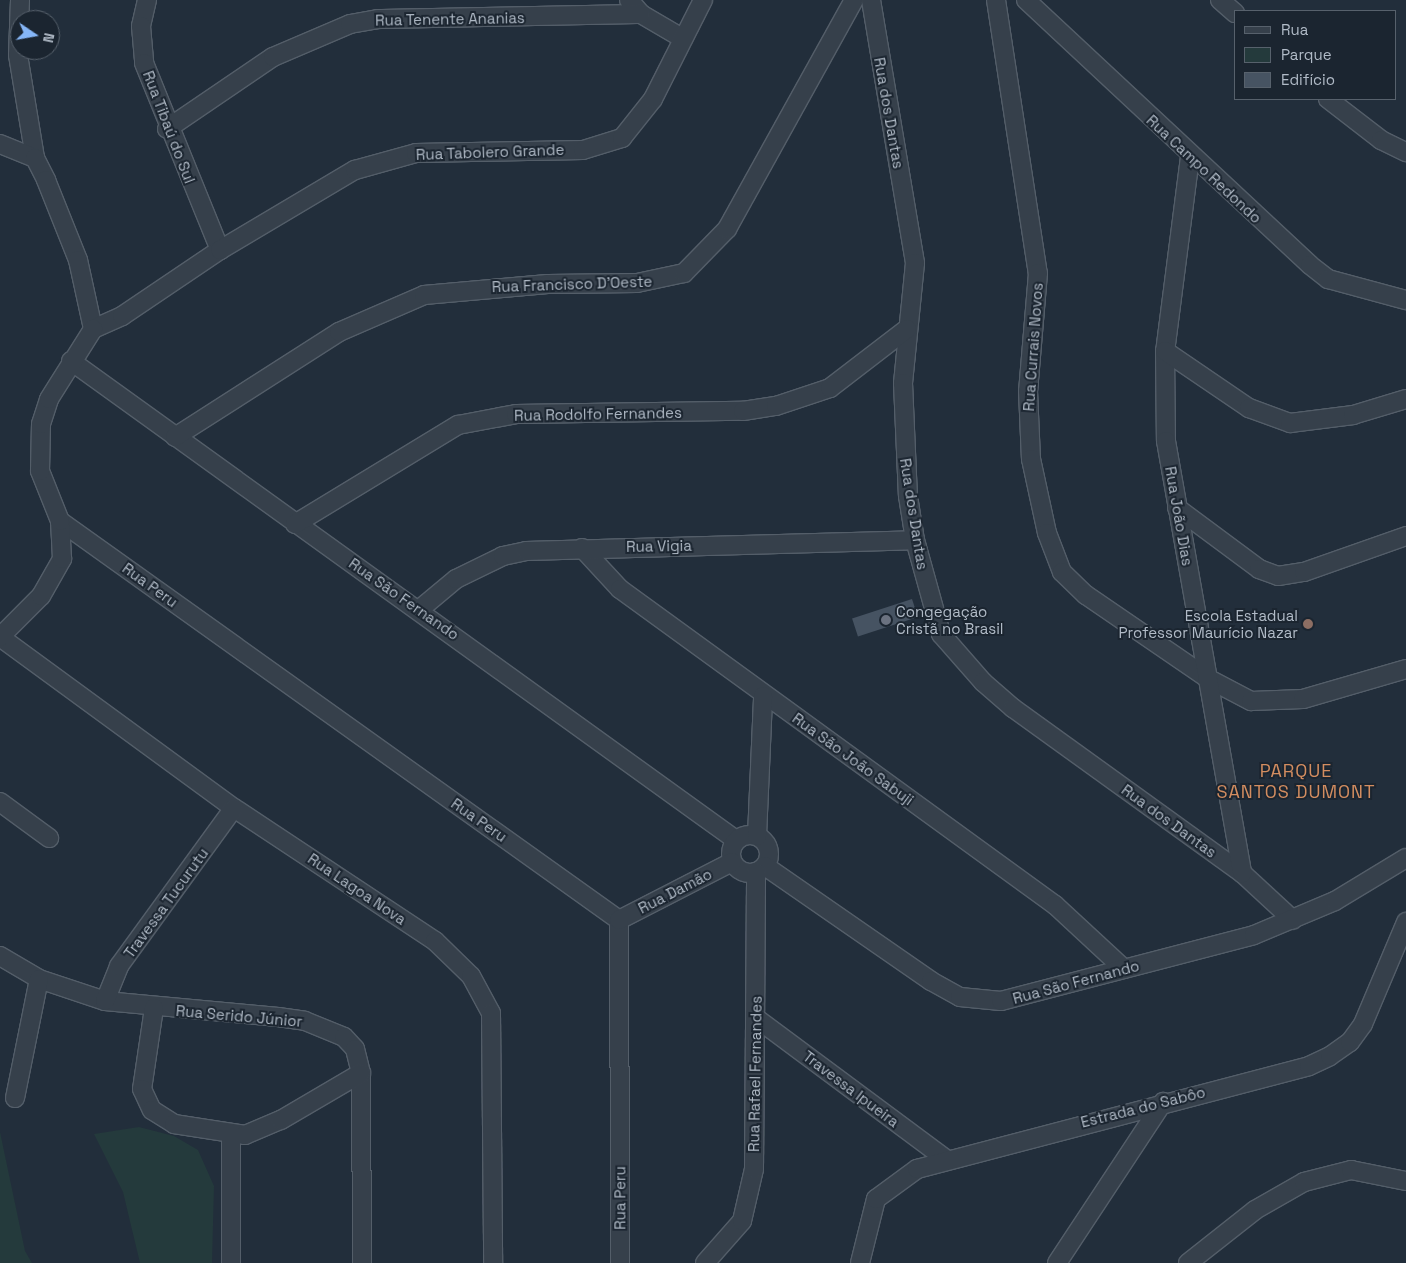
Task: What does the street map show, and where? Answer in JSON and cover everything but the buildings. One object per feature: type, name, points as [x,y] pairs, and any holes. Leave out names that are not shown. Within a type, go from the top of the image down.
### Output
[{"type":"street","points":[[0,637],[54,578],[62,559],[60,522],[40,471],[38,449],[49,399],[70,361],[93,329],[66,226],[35,158],[18,55],[20,0]]},
{"type":"street","name":"Rua Tibaú do Sul","points":[[147,0],[141,26],[142,54],[167,129],[220,250]]},
{"type":"street","points":[[602,18],[611,0]]},
{"type":"street","points":[[629,0],[642,14],[682,38]]},
{"type":"street","name":"Rua Tabolero Grande","points":[[93,329],[122,316],[220,250],[320,188],[381,162],[416,153],[583,150],[614,141],[643,116],[703,0]]},
{"type":"street","name":"Rua Francisco D'Oeste","points":[[175,437],[339,332],[417,298],[460,290],[655,281],[684,273],[727,229],[854,0]]},
{"type":"street","name":"Rua dos Dantas","points":[[871,0],[915,263],[907,329],[903,444],[915,540],[941,634],[983,682],[1242,873],[1293,920]]},
{"type":"street","name":"Rua Currais Novos","points":[[996,0],[1038,273],[1028,426],[1046,533],[1062,572],[1073,584],[1236,697],[1278,702],[1406,669]]},
{"type":"street","name":"Rua Campo Redondo","points":[[1026,0],[1190,157],[1328,278],[1406,300]]},
{"type":"street","points":[[1220,0],[1234,12]]},
{"type":"street","name":"Rua Tenente Ananias","points":[[167,129],[274,57],[350,24],[409,18],[602,18],[642,14]]},
{"type":"street","points":[[1329,100],[1381,140],[1406,152]]},
{"type":"street","points":[[0,144],[35,158]]},
{"type":"street","name":"Rua João Dias","points":[[1190,157],[1165,351],[1166,441],[1242,873]]},
{"type":"street","name":"Rua Rodolfo Fernandes","points":[[295,524],[458,424],[506,415],[743,411],[776,406],[830,388],[907,329]]},
{"type":"street","points":[[1165,351],[1249,408],[1290,423],[1353,415],[1406,399]]},
{"type":"street","name":"Rua São Fernando","points":[[70,361],[295,524],[420,609],[736,840]]},
{"type":"street","points":[[1177,508],[1259,569],[1278,576],[1304,572],[1406,536]]},
{"type":"street","name":"Rua Peru","points":[[60,522],[619,920],[620,1263]]},
{"type":"street","name":"Rua Vigia","points":[[420,609],[456,579],[503,556],[582,548],[915,540]]},
{"type":"street","name":"Rua São João Sabuji","points":[[582,548],[620,589],[763,696],[1055,905],[1124,970]]},
{"type":"street","name":"Rua Lagoa Nova","points":[[0,637],[234,808],[435,941],[483,992],[491,1013],[493,1041],[493,1263]]},
{"type":"street","points":[[757,836],[736,840],[732,862],[744,873],[761,869],[768,849],[757,836],[763,696]]},
{"type":"street","points":[[0,802],[49,838]]},
{"type":"street","name":"Travessa Tucurutu","points":[[105,1001],[119,966],[234,808]]},
{"type":"street","name":"Rua São Fernando","points":[[761,869],[931,982],[960,997],[1001,1001],[1254,935],[1293,920],[1406,858]]},
{"type":"street","name":"Rua Damão","points":[[619,920],[732,862]]},
{"type":"street","name":"Rua Rafael Fernandes","points":[[707,1262],[742,1221],[750,1200],[761,869]]},
{"type":"street","name":"Estrada do Sabôo","points":[[860,1263],[876,1198],[900,1177],[946,1159],[1309,1066],[1330,1056],[1350,1042],[1363,1024],[1400,961],[1406,922]]},
{"type":"street","name":"Rua Serido Júnior","points":[[0,956],[39,979],[105,1001],[154,1008],[305,1021],[344,1037],[355,1049],[361,1073],[362,1263]]},
{"type":"street","points":[[15,1098],[39,979]]},
{"type":"street","points":[[154,1008],[143,1075],[146,1103],[174,1124],[231,1135],[257,1132],[361,1073]]},
{"type":"street","name":"Travessa Ipueira","points":[[756,1018],[946,1159]]},
{"type":"street","points":[[1057,1263],[1163,1102]]},
{"type":"street","points":[[231,1135],[231,1263]]},
{"type":"street","points":[[1188,1263],[1255,1210],[1312,1179],[1351,1170],[1406,1181]]},
{"type":"green space","points":[[139,1127],[174,1136],[198,1150],[214,1186],[212,1263],[140,1263],[123,1192],[94,1134]]},
{"type":"green space","points":[[0,1132],[25,1251],[32,1263],[0,1263]]},
{"type":"place","name":"Congegação Cristã no Brasil","points":[[886,620]]},
{"type":"place","name":"Escola Estadual Professor Maurício Nazar","points":[[1308,624]]},
{"type":"district","name":"PARQUE SANTOS DUMONT","points":[[1296,782]]}]
